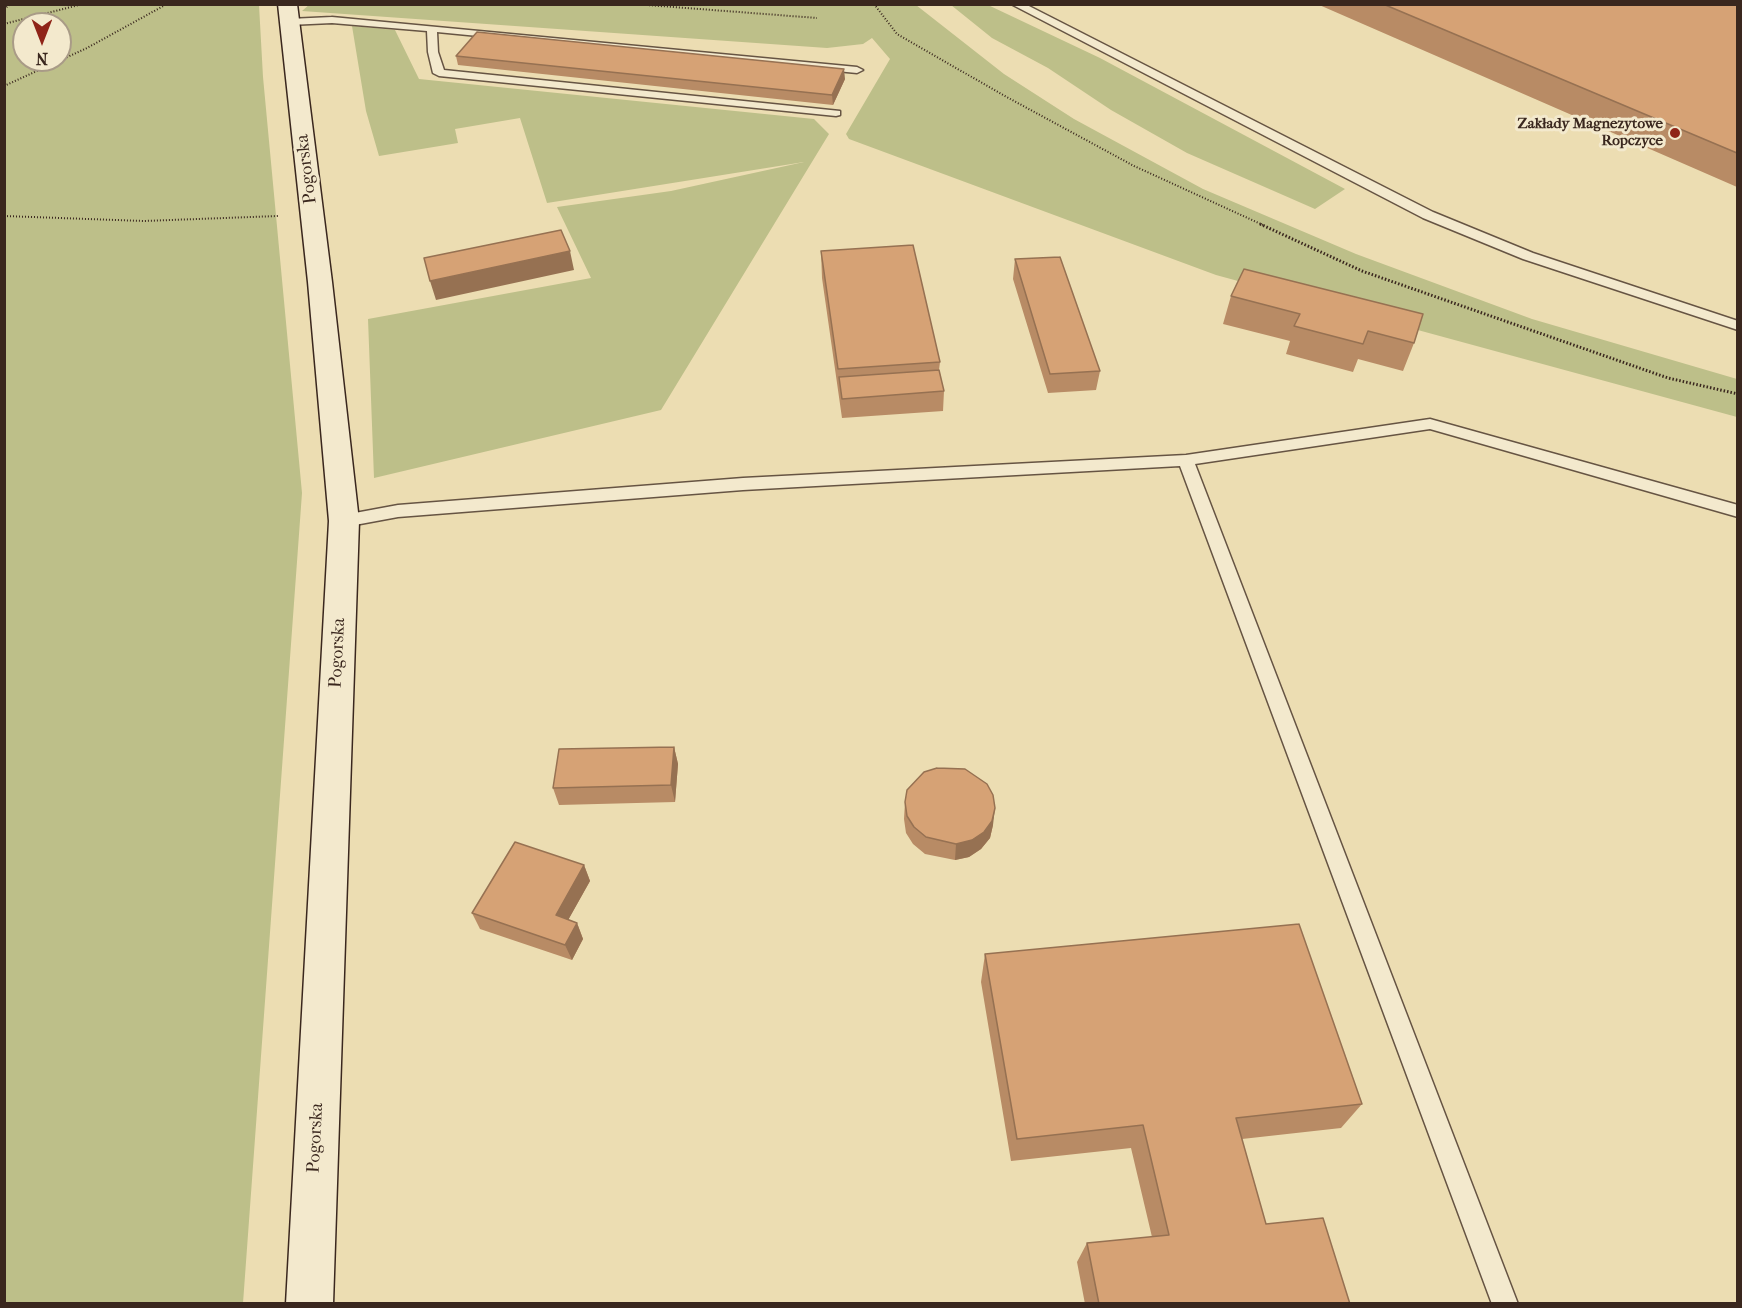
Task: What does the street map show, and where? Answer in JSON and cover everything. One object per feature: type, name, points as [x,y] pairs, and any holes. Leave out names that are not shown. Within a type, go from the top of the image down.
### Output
[{"type":"street","name":"Pogorska","points":[[288,13],[320,282],[344,521],[309,1304]]},
{"type":"lane","points":[[1016,4],[1364,185],[1428,215],[1528,256],[1737,326]]},
{"type":"lane","points":[[288,13],[332,20],[857,70]]},
{"type":"lane","points":[[432,28],[433,52],[439,73],[836,113]]},
{"type":"lane","points":[[344,521],[398,511],[742,484],[1186,460],[1430,424],[1737,511]]},
{"type":"lane","points":[[1186,460],[1505,1304]]},
{"type":"path","points":[[4,9],[11,4]]},
{"type":"path","points":[[4,24],[83,4]]},
{"type":"path","points":[[4,86],[87,48],[167,4]]},
{"type":"path","points":[[634,4],[817,18]]},
{"type":"path","points":[[874,4],[897,34],[1134,166],[1362,271],[1668,378],[1737,394]]},
{"type":"path","points":[[280,204],[282,228]]},
{"type":"path","points":[[4,216],[144,221],[280,216]]},
{"type":"green space","points":[[5,4],[259,5],[263,77],[302,493],[243,1303],[5,1303]]},
{"type":"green space","points":[[310,4],[916,5],[1004,74],[1074,119],[1203,189],[1356,254],[1532,319],[1737,379],[1737,417],[1216,275],[849,139],[846,134],[890,59],[872,38],[863,44],[827,48],[302,11]]},
{"type":"green space","points":[[951,5],[988,5],[1100,58],[1345,189],[1315,209],[1187,153],[1111,110],[1048,68],[992,38]]},
{"type":"green space","points":[[352,26],[395,30],[419,79],[814,119],[829,134],[661,410],[374,478],[368,319],[591,278],[557,207],[671,191],[804,162],[547,203],[520,118],[455,129],[458,143],[379,156],[366,111]]},
{"type":"building","name":"Zakłady Magnezytowe Ropczyce","points":[[1383,4],[1737,4],[1737,153]]},
{"type":"building","points":[[477,32],[844,69],[832,95],[456,56]]},
{"type":"building","points":[[561,230],[570,251],[430,281],[424,258]]},
{"type":"building","points":[[913,245],[940,362],[838,369],[821,251]]},
{"type":"building","points":[[1060,257],[1100,371],[1050,374],[1015,259]]},
{"type":"building","points":[[1244,269],[1423,314],[1414,343],[1368,331],[1363,344],[1294,326],[1300,314],[1231,296]]},
{"type":"building","points":[[939,370],[944,391],[842,399],[839,377]]},
{"type":"building","points":[[674,747],[671,785],[553,788],[559,749]]},
{"type":"building","points":[[937,768],[965,769],[987,784],[993,795],[995,808],[992,821],[984,832],[972,840],[956,844],[926,837],[914,827],[907,816],[905,802],[907,790],[924,772]]},
{"type":"building","points":[[515,842],[584,865],[556,915],[577,923],[565,945],[472,913]]},
{"type":"building","points":[[1299,924],[1362,1104],[1236,1118],[1266,1224],[1323,1218],[1350,1304],[1099,1304],[1087,1243],[1169,1235],[1143,1125],[1017,1139],[985,954]]},
{"type":"place","name":"Zakłady Magnezytowe Ropczyce","points":[[1675,133]]}]
